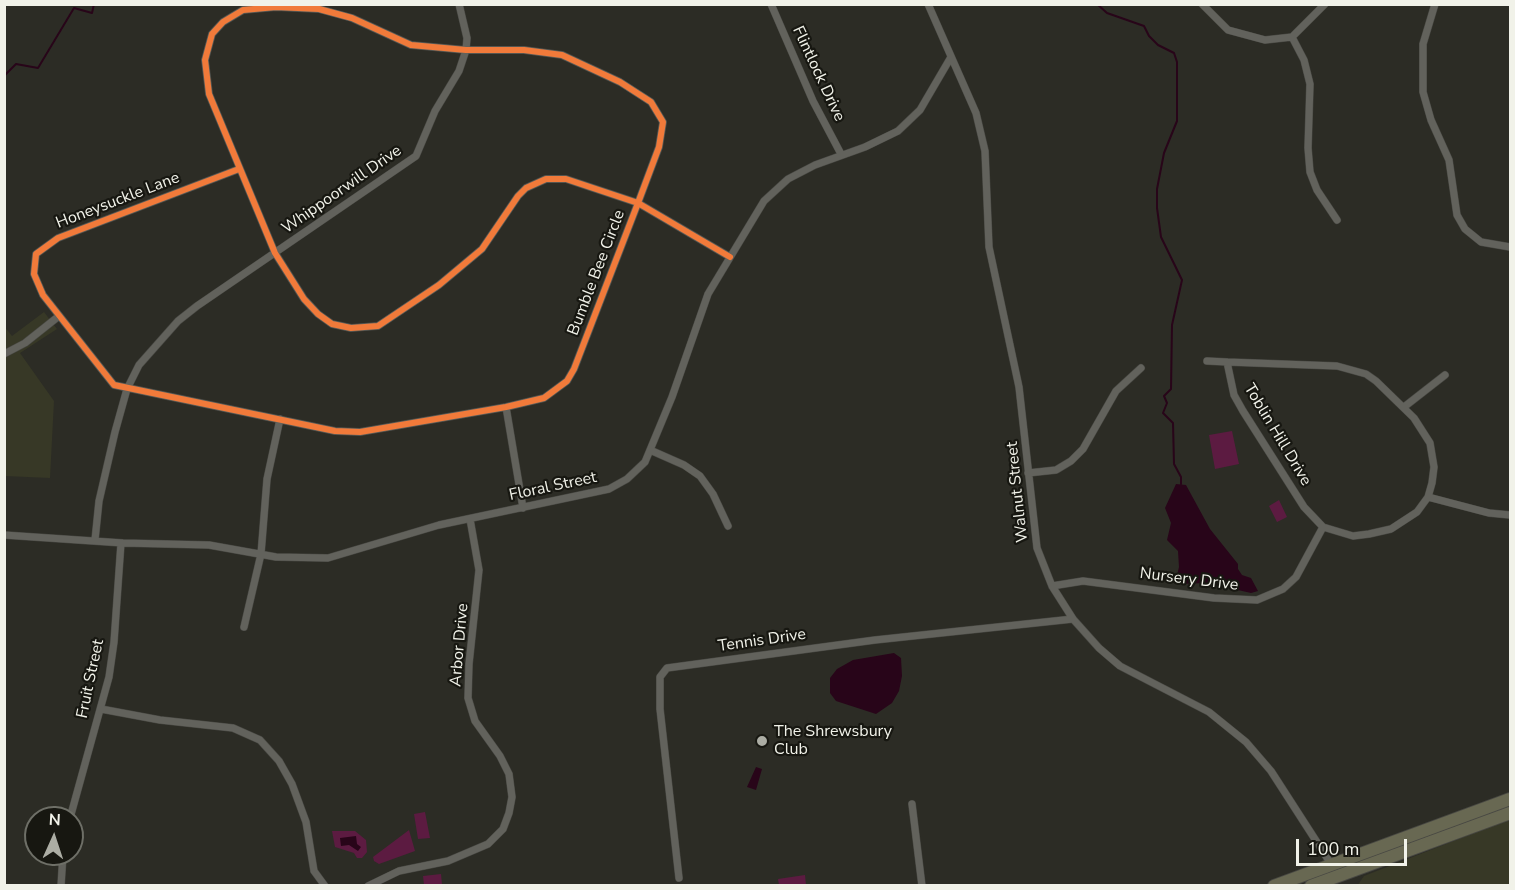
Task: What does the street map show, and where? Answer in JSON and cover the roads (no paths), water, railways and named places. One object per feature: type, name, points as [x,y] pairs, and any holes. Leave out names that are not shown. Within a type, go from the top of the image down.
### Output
[{"type":"highway","points":[[1274,885],[1510,799]]},
{"type":"highway","points":[[1311,885],[1341,880],[1510,813]]},
{"type":"street","points":[[459,4],[467,38],[466,51]]},
{"type":"street","name":"Flintlock Drive","points":[[771,4],[813,101],[841,154]]},
{"type":"street","name":"Walnut Street","points":[[928,4],[976,113],[985,151],[989,247],[1019,387],[1037,548],[1052,586],[1073,619],[1099,648],[1120,666],[1209,712],[1246,742],[1271,771],[1331,864]]},
{"type":"street","points":[[1202,4],[1222,26],[1240,35],[1265,40],[1292,37],[1325,4]]},
{"type":"street","points":[[1435,4],[1423,44],[1424,92],[1431,120],[1449,160],[1457,215],[1465,229],[1481,242],[1510,247]]},
{"type":"street","name":"Bumble Bee Circle","points":[[127,388],[335,431],[360,432],[506,407],[544,398],[567,381],[638,203],[663,132],[660,114],[651,102],[620,82],[562,55],[524,50],[466,51],[411,45],[352,18],[320,9],[276,7],[236,12],[212,34],[205,60],[209,94],[275,253],[304,299],[326,321],[351,328],[375,327],[434,288],[474,256],[495,234],[518,196],[526,188],[546,179],[566,179],[638,203],[730,257]]},
{"type":"street","points":[[1292,37],[1304,60],[1310,84],[1308,148],[1310,172],[1317,190],[1337,220]]},
{"type":"street","name":"Whippoorwill Drive","points":[[95,540],[99,501],[127,388],[139,365],[178,321],[416,156],[435,111],[459,71],[466,51]]},
{"type":"street","name":"Floral Street","points":[[4,535],[121,543],[209,545],[305,559],[328,558],[420,530],[609,489],[627,479],[640,468],[650,450],[708,294],[769,195],[788,179],[841,154],[875,143],[908,123],[920,110],[951,57]]},
{"type":"street","name":"Honeysuckle Lane","points":[[127,388],[114,385],[107,379],[43,295],[34,274],[36,254],[48,243],[239,169]]},
{"type":"street","points":[[4,354],[25,343],[59,316]]},
{"type":"street","points":[[1207,361],[1227,362]]},
{"type":"street","name":"Toblin Hill Drive","points":[[1323,527],[1304,507],[1243,411],[1234,395],[1227,362],[1351,369],[1366,374],[1404,407],[1430,443],[1434,467],[1428,497]]},
{"type":"street","points":[[1028,474],[1056,470],[1071,461],[1083,449],[1116,391],[1141,368]]},
{"type":"street","points":[[1404,407],[1445,375]]},
{"type":"street","points":[[506,407],[524,507]]},
{"type":"street","points":[[244,627],[261,554],[267,479],[280,419]]},
{"type":"street","points":[[650,450],[684,465],[699,476],[713,494],[728,526]]},
{"type":"street","points":[[1323,527],[1353,536],[1391,529],[1417,512],[1428,497],[1488,513],[1510,515]]},
{"type":"street","name":"Arbor Drive","points":[[368,885],[399,871],[448,861],[489,844],[503,829],[509,813],[512,797],[509,774],[500,756],[475,721],[468,698],[469,664],[479,570],[470,519]]},
{"type":"street","name":"Nursery Drive","points":[[1052,586],[1083,581],[1214,598],[1257,600],[1283,589],[1296,577],[1323,527]]},
{"type":"street","name":"Fruit Street","points":[[73,806],[86,753],[101,709],[114,642],[121,543]]},
{"type":"street","name":"Tennis Drive","points":[[679,878],[660,709],[660,677],[667,668],[875,640],[1073,619]]},
{"type":"street","points":[[101,709],[160,720],[233,728],[260,740],[279,761],[292,784],[306,822],[314,871],[325,885]]},
{"type":"street","points":[[912,804],[922,885]]},
{"type":"street","points":[[61,885],[62,866]]},
{"type":"waterway","points":[[4,76],[16,64],[38,68],[74,8],[92,13],[94,4]]},
{"type":"waterway","points":[[1097,4],[1107,13],[1144,26],[1149,36],[1158,45],[1174,53],[1177,62],[1177,121],[1164,153],[1157,189],[1157,208],[1161,237],[1182,280],[1172,325],[1171,389],[1164,396],[1167,403],[1163,413],[1173,423],[1174,464],[1181,477],[1181,484]]},
{"type":"place","name":"The Shrewsbury Club","points":[[762,741]]}]
